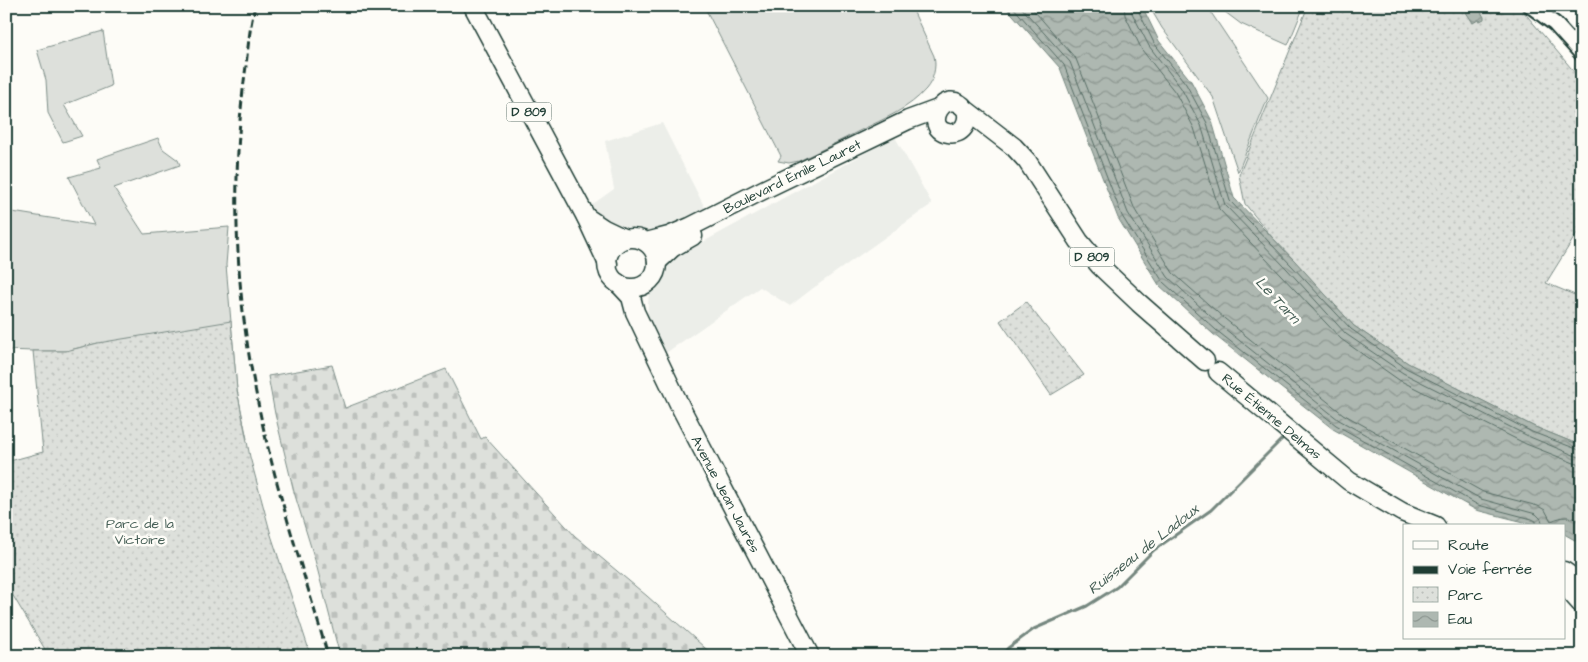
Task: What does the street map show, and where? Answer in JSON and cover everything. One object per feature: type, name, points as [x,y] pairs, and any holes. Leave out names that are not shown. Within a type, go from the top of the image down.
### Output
[{"type":"main road","name":"D 809","points":[[473,6],[586,217],[608,264]]},
{"type":"main road","name":"D 809","points":[[938,109],[942,105],[951,102],[960,104],[998,136]]},
{"type":"main road","points":[[938,109],[936,119],[940,128]]},
{"type":"main road","name":"Boulevard Émile Lauret","points":[[646,242],[669,236],[690,227],[765,188],[899,124],[938,109]]},
{"type":"main road","points":[[964,128],[967,119],[966,110]]},
{"type":"main road","name":"D 809","points":[[940,128],[949,133],[960,131],[964,128],[998,136]]},
{"type":"main road","name":"Boulevard Émile Lauret","points":[[657,262],[672,248],[770,193],[904,132],[940,128]]},
{"type":"main road","name":"Rue Étienne Delmas","points":[[998,136],[1014,147],[1027,161],[1079,241],[1100,266],[1138,303],[1326,460],[1348,481],[1402,512],[1431,524]]},
{"type":"main road","points":[[586,217],[624,239]]},
{"type":"main road","points":[[635,238],[646,242],[653,248],[657,262],[653,277],[646,284],[632,288],[618,283],[610,274],[608,264],[609,254],[612,249],[624,239],[635,238]]},
{"type":"main road","name":"Avenue Jean Jaurès","points":[[618,283],[631,297],[635,312],[682,410],[810,656]]},
{"type":"main road","name":"Avenue Jean Jaurès","points":[[645,331],[646,284]]},
{"type":"main road","name":"Rue Étienne Delmas","points":[[1326,460],[1382,494],[1446,524]]},
{"type":"main road","points":[[1566,573],[1582,584]]},
{"type":"main road","points":[[1566,587],[1582,605]]},
{"type":"main road","points":[[1582,610],[1582,616]]},
{"type":"street","points":[[1531,6],[1555,24],[1582,54]]},
{"type":"shaded area","points":[[662,123],[706,210],[655,236],[621,232],[586,209],[614,189],[605,141]]},
{"type":"shaded area","points":[[895,137],[932,204],[790,306],[760,287],[663,355],[646,331],[649,292],[672,259]]},
{"type":"green space","points":[[704,6],[911,6],[934,56],[934,74],[920,96],[896,112],[799,161],[789,163],[778,161],[781,156]]},
{"type":"green space","points":[[1149,6],[1208,6],[1268,98],[1238,172],[1213,97],[1162,28]]},
{"type":"green space","points":[[1217,6],[1304,6],[1288,45],[1241,24]]},
{"type":"green space","points":[[1308,6],[1517,6],[1582,81],[1582,225],[1546,283],[1582,298],[1582,446],[1535,427],[1409,364],[1354,326],[1272,237],[1245,204],[1239,175]]},
{"type":"green space","points":[[103,31],[111,86],[64,105],[82,136],[63,142],[48,113],[46,80],[37,50]]},
{"type":"green space","points":[[158,138],[163,149],[178,160],[180,165],[114,188],[144,234],[229,227],[226,265],[237,390],[247,439],[98,343],[66,351],[6,350],[6,211],[94,225],[69,177],[101,168],[97,159]]},
{"type":"green space","points":[[1026,302],[1084,375],[1051,395],[1000,321]]},
{"type":"green space","name":"Parc de la Victoire","points":[[231,321],[237,390],[250,457],[271,535],[311,656],[49,656],[6,584],[6,462],[43,452],[33,351],[66,351],[98,343]]},
{"type":"green space","points":[[332,365],[345,408],[446,369],[481,439],[485,437],[575,536],[647,596],[714,656],[340,656],[315,560],[294,492],[268,376]]},
{"type":"water","name":"Le Tarn","points":[[1005,6],[1142,6],[1159,41],[1191,81],[1212,121],[1234,198],[1354,326],[1408,363],[1535,427],[1582,446],[1582,544],[1566,535],[1566,524],[1532,524],[1476,510],[1333,429],[1213,334],[1159,285],[1118,218],[1060,68]]},
{"type":"water","points":[[1462,6],[1477,6],[1484,19],[1473,23]]},
{"type":"waterway","name":"Ruisseau de Ladoux","points":[[1001,656],[1008,648],[1034,629],[1087,606],[1117,587],[1154,550],[1211,510],[1283,438]]},
{"type":"railway","points":[[255,6],[248,44],[238,148],[237,230],[243,312],[256,393],[271,459],[328,656]]}]
